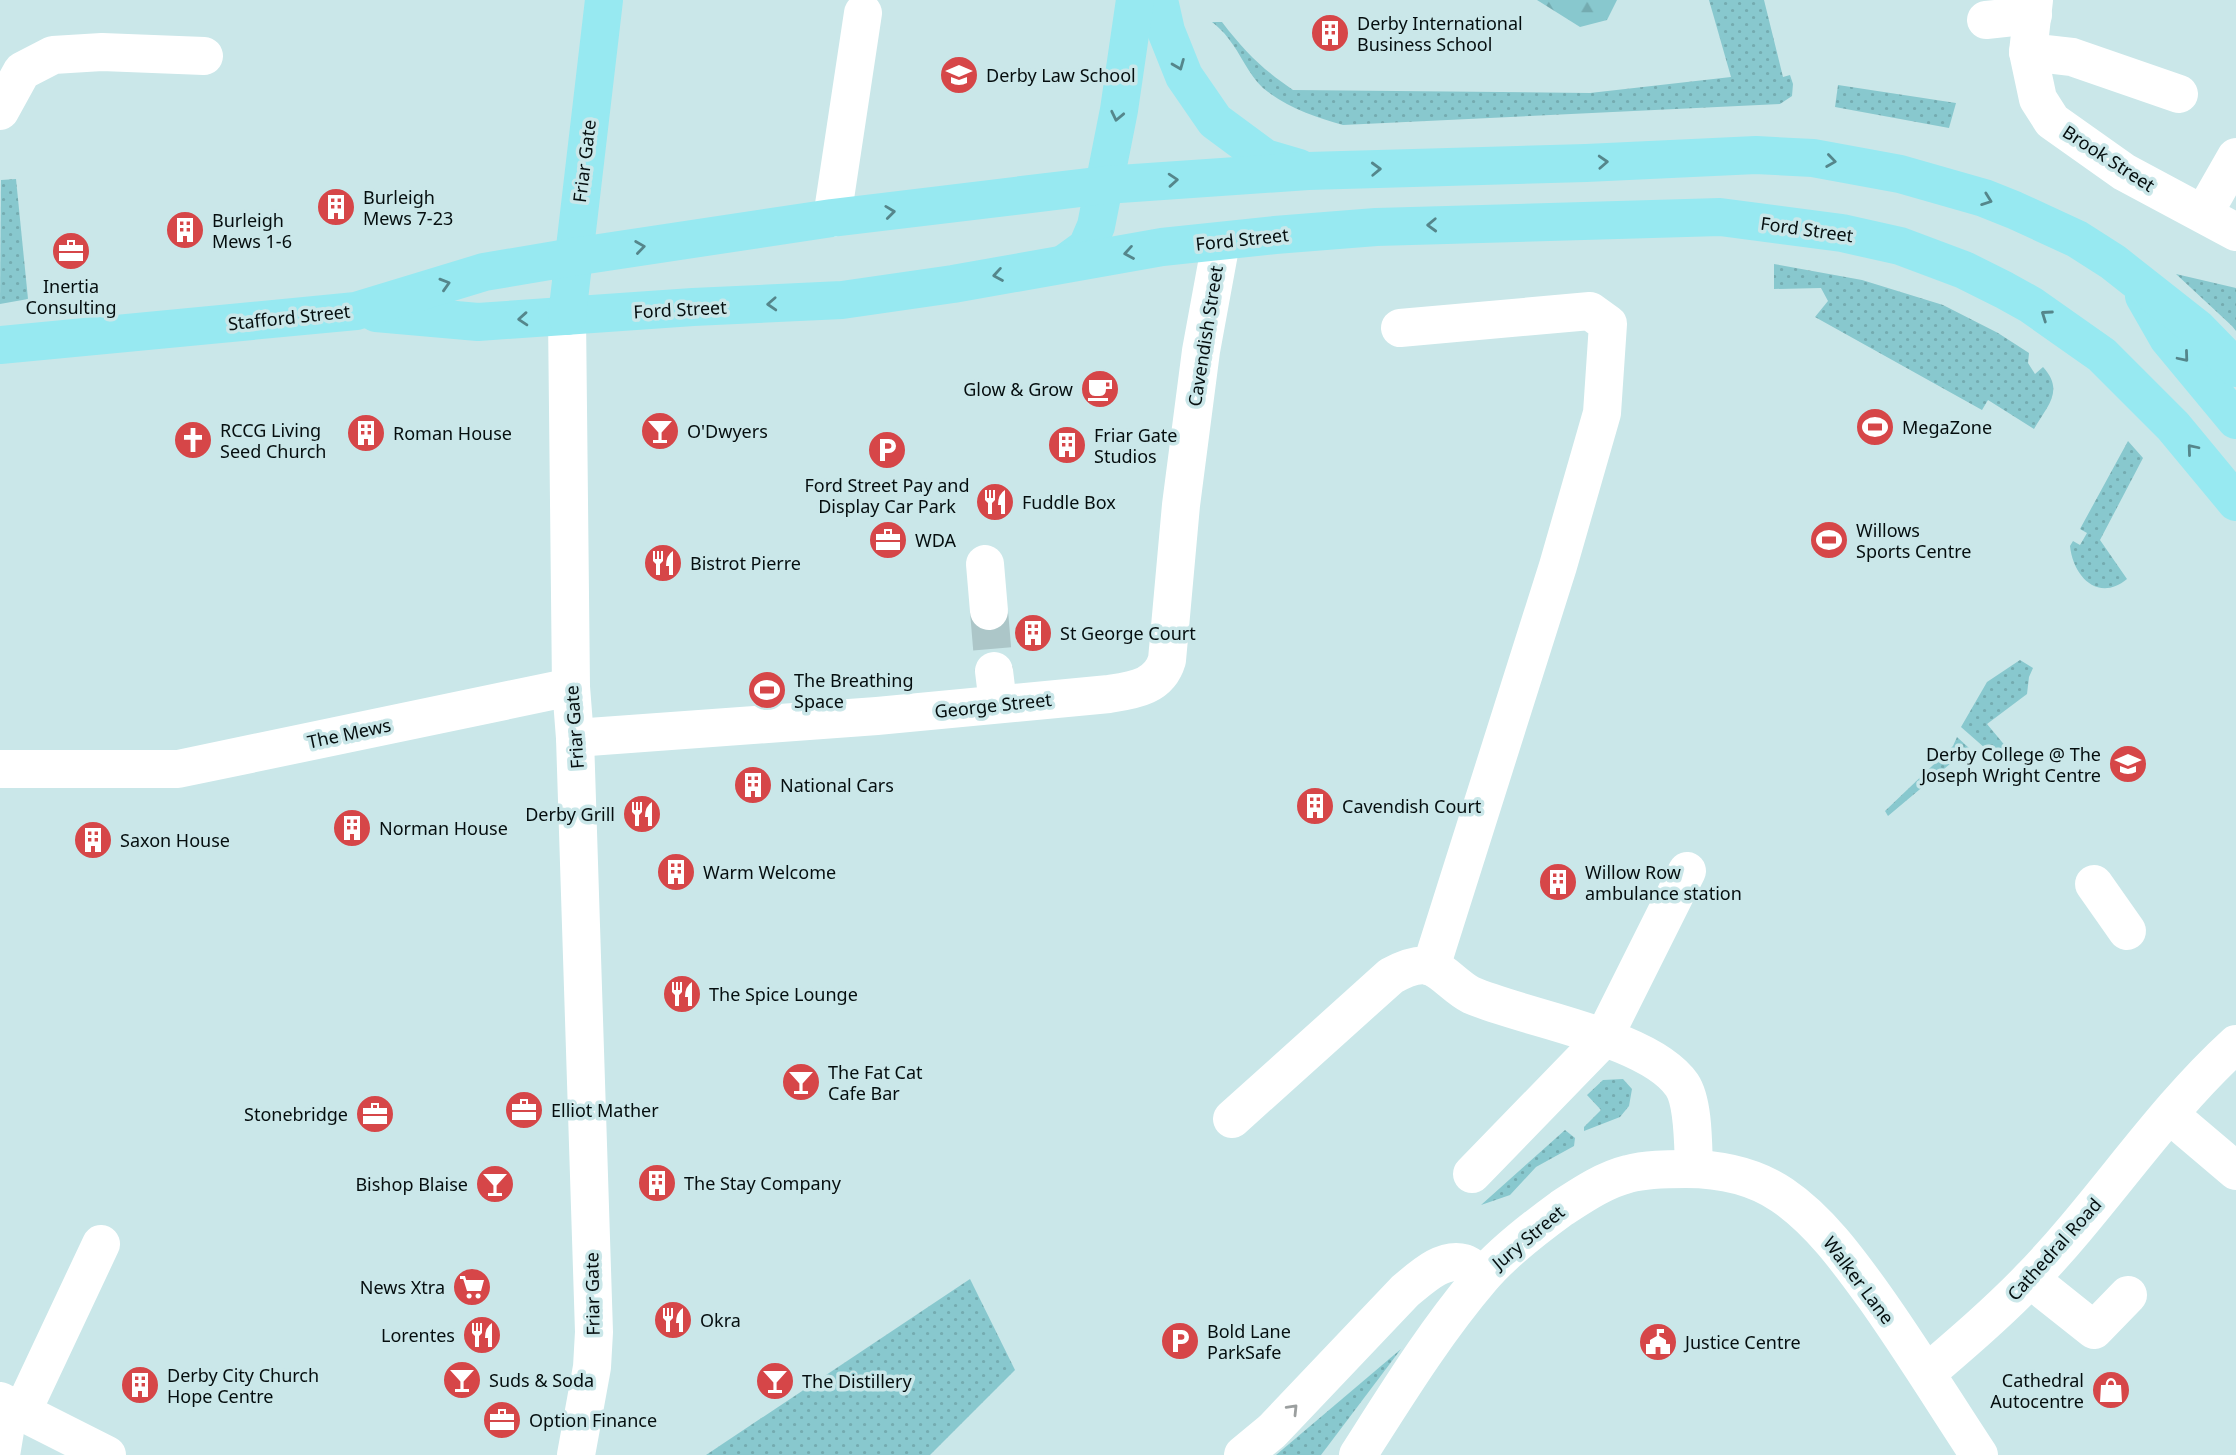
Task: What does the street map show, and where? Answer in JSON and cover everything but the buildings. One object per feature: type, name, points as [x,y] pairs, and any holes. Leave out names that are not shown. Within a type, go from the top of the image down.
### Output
[{"type":"main road","name":"Friar Gate","points":[[567,316],[604,0]]},
{"type":"main road","points":[[1140,0],[1167,31],[1184,76],[1215,121],[1265,159],[1308,171]]},
{"type":"main road","points":[[1065,264],[1087,247],[1096,226],[1140,0]]},
{"type":"main road","points":[[573,257],[832,218],[1105,185],[1308,171],[1756,155],[1826,160],[1922,179],[1994,202],[2077,239],[2113,262],[2198,329],[2236,368]]},
{"type":"main road","name":"Ford Street","points":[[356,312],[478,322],[842,300],[1161,247],[1376,227],[1720,217],[1842,233],[1900,246],[1964,270],[2004,290],[2031,305],[2102,355],[2173,426],[2236,502]]},
{"type":"main road","name":"Stafford Street","points":[[0,345],[356,312],[484,272],[573,257]]},
{"type":"main road","points":[[2134,279],[2168,338],[2236,420]]},
{"type":"street","points":[[1986,20],[2034,7]]},
{"type":"street","name":"Brook Street","points":[[2034,7],[2028,52],[2038,99],[2052,121],[2124,172],[2220,223]]},
{"type":"street","points":[[832,218],[863,13]]},
{"type":"street","points":[[0,110],[22,71],[53,55],[102,52],[204,56]]},
{"type":"street","points":[[2028,52],[2072,57],[2179,94]]},
{"type":"street","points":[[2220,223],[2236,157]]},
{"type":"street","name":"Cavendish Street","points":[[1157,679],[1167,660],[1181,505],[1201,351],[1221,242]]},
{"type":"street","points":[[1400,328],[1590,311],[1608,324],[1602,413],[1558,566],[1431,967]]},
{"type":"street","name":"Friar Gate","points":[[567,316],[571,687],[576,738],[594,1332],[592,1367],[576,1455]]},
{"type":"street","points":[[985,564],[989,611]]},
{"type":"street","name":"George Street","points":[[576,738],[877,716],[996,688],[1109,694],[1144,686],[1157,679]]},
{"type":"street","name":"The Mews","points":[[0,769],[178,769],[571,687]]},
{"type":"street","points":[[1472,1174],[1603,1038],[1687,871]]},
{"type":"street","points":[[2094,884],[2127,931]]},
{"type":"street","points":[[1233,1119],[1391,976],[1414,967],[1431,967],[1471,995],[1627,1046],[1663,1067],[1684,1087],[1691,1123],[1694,1169]]},
{"type":"street","name":"Cathedral Road","points":[[1927,1373],[1982,1326],[2030,1279],[2219,1059],[2236,1044]]},
{"type":"street","points":[[2170,1115],[2236,1171]]},
{"type":"street","name":"Jury Street","points":[[1358,1455],[1446,1322],[1483,1275],[1551,1216],[1602,1184],[1628,1174],[1661,1169],[1694,1169],[1740,1176],[1764,1184],[1782,1195]]},
{"type":"street","name":"Walker Lane","points":[[1782,1195],[1807,1216],[1853,1267],[1927,1373]]},
{"type":"street","points":[[1,1455],[10,1407],[101,1244]]},
{"type":"street","points":[[1243,1455],[1272,1431],[1405,1291],[1424,1276],[1446,1263],[1464,1263],[1483,1275]]},
{"type":"street","points":[[2030,1279],[2094,1330],[2128,1295]]},
{"type":"street","points":[[1927,1373],[1979,1455]]},
{"type":"street","points":[[10,1407],[107,1455]]},
{"type":"green space","points":[[1537,0],[1617,0],[1607,20],[1580,27]]},
{"type":"green space","points":[[1709,0],[1764,0],[1783,77],[1790,75],[1793,84],[1792,96],[1780,104],[1343,125],[1301,111],[1263,88],[1226,36],[1212,22],[1222,22],[1254,59],[1293,90],[1590,93],[1731,77]]},
{"type":"green space","points":[[1838,85],[1956,103],[1949,128],[1835,107]]},
{"type":"green space","points":[[16,179],[28,299],[0,304],[1,180]]},
{"type":"green space","points":[[1774,264],[1862,280],[1943,305],[1998,333],[2029,353],[2028,363],[2035,374],[2043,367],[2053,384],[2052,398],[2048,406],[2034,429],[1988,400],[1982,410],[1815,317],[1828,301],[1821,288],[1774,289]]},
{"type":"green space","points":[[2176,274],[2236,288],[2236,331],[2232,326]]},
{"type":"green space","points":[[2128,441],[2143,458],[2100,540],[2127,579],[2116,586],[2097,587],[2089,583],[2076,567],[2070,546],[2073,541],[2080,545],[2087,533],[2080,529]]},
{"type":"green space","points":[[2020,660],[2033,668],[2027,694],[1987,724],[2012,754],[2002,763],[1961,727],[1987,682]]},
{"type":"green space","points":[[1957,737],[1969,748],[1888,816],[1885,811],[1953,746]]},
{"type":"green space","points":[[1623,1079],[1632,1089],[1629,1106],[1620,1117],[1584,1131],[1584,1127],[1601,1110],[1587,1095],[1603,1080]]},
{"type":"green space","points":[[1565,1130],[1575,1138],[1574,1146],[1536,1167],[1510,1195],[1481,1205]]},
{"type":"green space","points":[[970,1279],[1015,1370],[930,1455],[706,1455]]},
{"type":"green space","points":[[1401,1349],[1321,1455],[1276,1455]]},
{"type":"tunnel","points":[[989,611],[994,671]]},
{"type":"place","name":"Derby International Business School","points":[[1330,33]]},
{"type":"place","name":"Derby Law School","points":[[959,75]]},
{"type":"place","name":"Burleigh Mews 7-23","points":[[336,207]]},
{"type":"place","name":"Burleigh Mews 1-6","points":[[185,230]]},
{"type":"place","name":"Inertia Consulting","points":[[71,251]]},
{"type":"place","name":"Glow & Grow","points":[[1100,389]]},
{"type":"place","name":"MegaZone","points":[[1875,427]]},
{"type":"place","name":"O'Dwyers","points":[[660,431]]},
{"type":"place","name":"Roman House","points":[[366,433]]},
{"type":"place","name":"RCCG Living Seed Church","points":[[193,440]]},
{"type":"place","name":"Friar Gate Studios","points":[[1067,445]]},
{"type":"place","name":"Ford Street Pay and Display Car Park","points":[[887,450]]},
{"type":"place","name":"Fuddle Box","points":[[995,502]]},
{"type":"place","name":"WDA","points":[[888,540]]},
{"type":"place","name":"Willows Sports Centre","points":[[1829,540]]},
{"type":"place","name":"Bistrot Pierre","points":[[663,563]]},
{"type":"place","name":"St George Court","points":[[1033,633]]},
{"type":"place","name":"The Breathing Space","points":[[767,690]]},
{"type":"place","name":"Derby College @ The Joseph Wright Centre","points":[[2128,764]]},
{"type":"place","name":"National Cars","points":[[753,785]]},
{"type":"place","name":"Cavendish Court","points":[[1315,806]]},
{"type":"place","name":"Derby Grill","points":[[642,814]]},
{"type":"place","name":"Norman House","points":[[352,828]]},
{"type":"place","name":"Saxon House","points":[[93,840]]},
{"type":"place","name":"Warm Welcome","points":[[676,872]]},
{"type":"place","name":"Willow Row ambulance station","points":[[1558,882]]},
{"type":"place","name":"The Spice Lounge","points":[[682,994]]},
{"type":"place","name":"The Fat Cat Cafe Bar","points":[[801,1082]]},
{"type":"place","name":"Elliot Mather","points":[[524,1110]]},
{"type":"place","name":"Stonebridge","points":[[375,1114]]},
{"type":"place","name":"The Stay Company","points":[[657,1183]]},
{"type":"place","name":"Bishop Blaise","points":[[495,1184]]},
{"type":"place","name":"News Xtra","points":[[472,1287]]},
{"type":"place","name":"Okra","points":[[673,1320]]},
{"type":"place","name":"Lorentes","points":[[482,1335]]},
{"type":"place","name":"Bold Lane ParkSafe","points":[[1180,1341]]},
{"type":"place","name":"Justice Centre","points":[[1658,1342]]},
{"type":"place","name":"Suds & Soda","points":[[462,1380]]},
{"type":"place","name":"The Distillery","points":[[775,1381]]},
{"type":"place","name":"Derby City Church Hope Centre","points":[[140,1385]]},
{"type":"place","name":"Cathedral Autocentre","points":[[2111,1390]]},
{"type":"place","name":"Option Finance","points":[[502,1420]]}]
